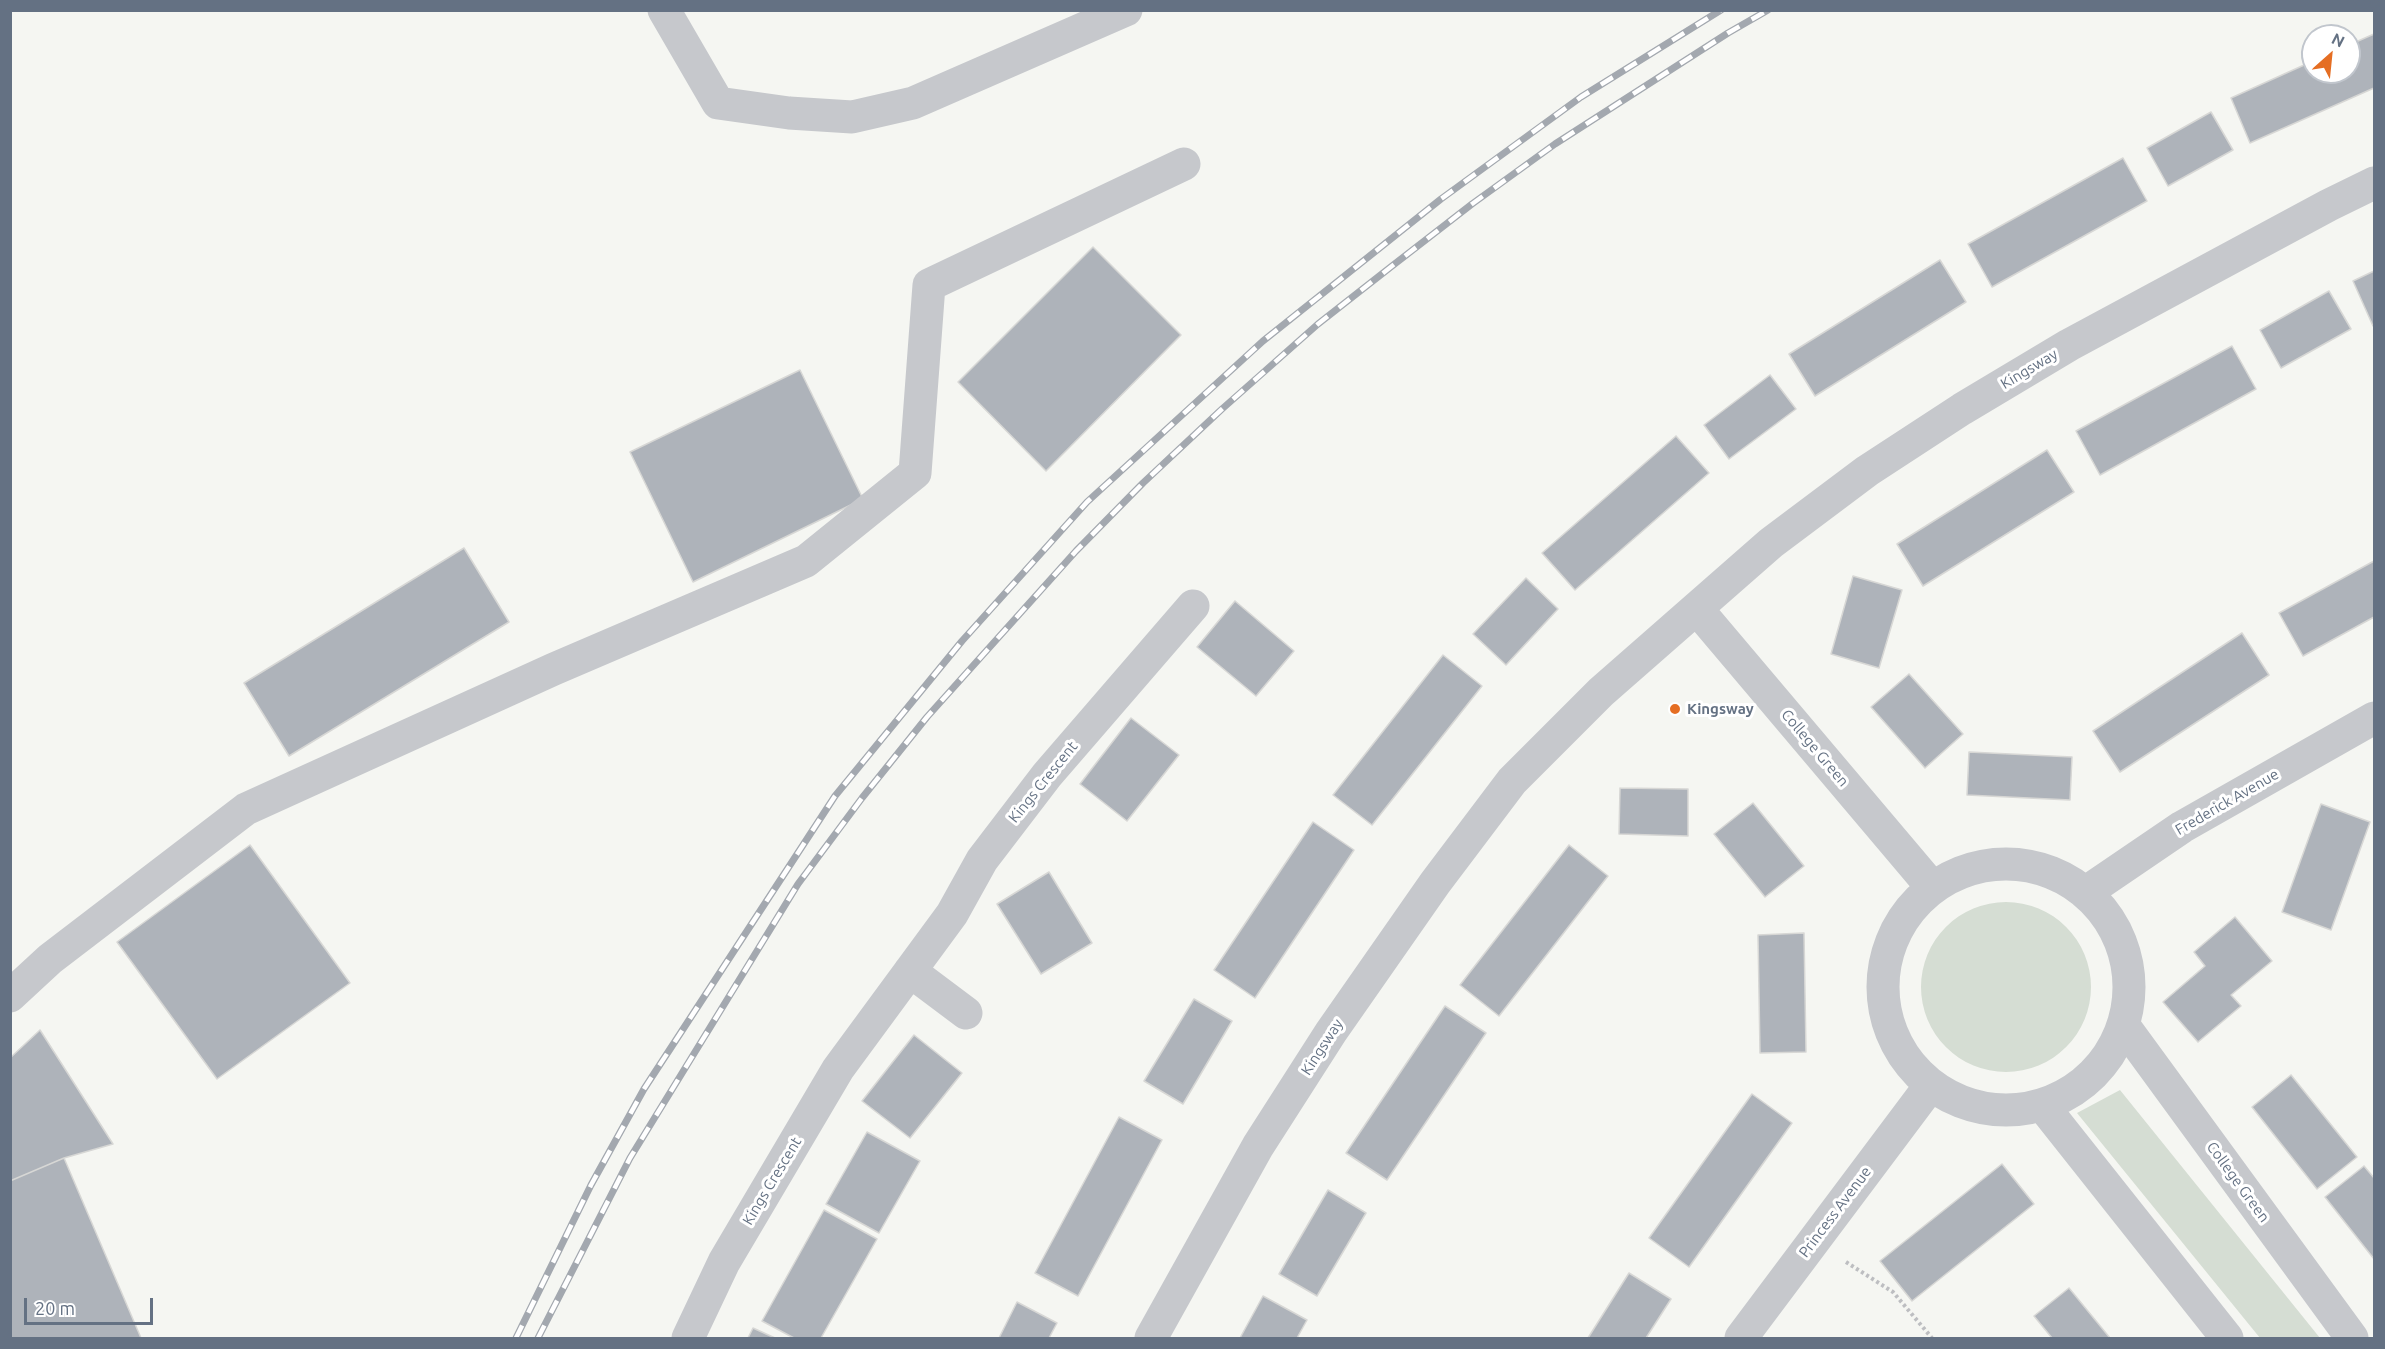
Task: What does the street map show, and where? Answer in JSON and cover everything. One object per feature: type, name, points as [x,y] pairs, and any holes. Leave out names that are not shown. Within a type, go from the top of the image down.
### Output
[{"type":"street","points":[[664,10],[717,103],[789,113],[852,117],[913,103],[1126,10]]},
{"type":"street","points":[[10,996],[50,959],[246,810],[554,669],[806,561],[915,473],[929,285],[1184,164]]},
{"type":"street","name":"Kingsway","points":[[1151,1338],[1258,1146],[1331,1032],[1435,882],[1512,781],[1601,692],[1771,543],[1867,471],[1962,409],[2069,345],[2374,183]]},
{"type":"street","name":"Kings Crescent","points":[[688,1338],[724,1262],[838,1069],[952,914],[982,860],[1047,775],[1193,606]]},
{"type":"street","name":"College Green","points":[[1697,609],[1932,887]]},
{"type":"street","name":"Frederick Avenue","points":[[2085,893],[2182,827],[2374,718]]},
{"type":"street","points":[[2015,864],[2045,869],[2071,882],[2096,902],[2114,926],[2126,955],[2130,984],[2124,1026],[2112,1053],[2087,1082],[2043,1106],[2001,1112],[1955,1101],[1930,1086],[1913,1070],[1892,1038],[1884,1012],[1882,973],[1892,936],[1910,908],[1932,887],[1973,867],[2015,864]]},
{"type":"street","points":[[910,971],[966,1013]]},
{"type":"street","name":"College Green","points":[[2124,1026],[2352,1338]]},
{"type":"street","name":"Princess Avenue","points":[[1741,1338],[1930,1086]]},
{"type":"street","points":[[2043,1106],[2227,1338]]},
{"type":"path","points":[[1813,1241],[1893,1292],[1932,1338]]},
{"type":"shaded area","points":[[2006,902],[2023,903],[2039,908],[2066,927],[2085,954],[2090,970],[2090,1004],[2085,1020],[2066,1047],[2039,1066],[2023,1071],[2006,1072],[1989,1071],[1973,1066],[1946,1047],[1927,1020],[1922,1004],[1921,987],[1922,970],[1927,954],[1946,927],[1973,908],[1989,903]]},
{"type":"shaded area","points":[[2120,1090],[2320,1338],[2260,1338],[2077,1113]]},
{"type":"building","points":[[2374,34],[2374,88],[2250,143],[2231,98],[2301,66],[2301,84],[2361,84],[2361,40]]},
{"type":"building","points":[[2211,112],[2233,150],[2168,186],[2147,148]]},
{"type":"building","points":[[2123,158],[2147,201],[1992,287],[1968,244]]},
{"type":"building","points":[[1093,247],[1181,335],[1046,471],[958,382]]},
{"type":"building","points":[[1940,260],[1966,302],[1815,396],[1789,354]]},
{"type":"building","points":[[2374,271],[2374,325],[2373,326],[2353,281]]},
{"type":"building","points":[[2329,291],[2351,329],[2281,368],[2260,330]]},
{"type":"building","points":[[2232,346],[2256,389],[2100,475],[2076,431]]},
{"type":"building","points":[[800,370],[863,499],[693,582],[630,452]]},
{"type":"building","points":[[1770,375],[1796,409],[1729,459],[1704,425]]},
{"type":"building","points":[[1676,436],[1709,473],[1575,590],[1542,553]]},
{"type":"building","points":[[2047,450],[2074,492],[1923,586],[1897,544]]},
{"type":"building","points":[[464,548],[509,622],[289,756],[244,683]]},
{"type":"building","points":[[2374,561],[2374,617],[2303,656],[2279,613]]},
{"type":"building","points":[[1853,576],[1902,590],[1879,668],[1831,654]]},
{"type":"building","points":[[1526,578],[1558,609],[1506,665],[1473,634]]},
{"type":"building","points":[[1235,601],[1294,651],[1256,696],[1197,647]]},
{"type":"building","points":[[2242,633],[2269,675],[2120,772],[2093,731]]},
{"type":"building","points":[[1443,655],[1482,686],[1372,825],[1333,795]]},
{"type":"building","points":[[1909,674],[1963,734],[1925,768],[1871,707]]},
{"type":"building","points":[[1131,718],[1179,755],[1127,821],[1080,784]]},
{"type":"building","points":[[1969,752],[2072,757],[2070,800],[1967,795]]},
{"type":"building","points":[[1620,788],[1688,789],[1688,836],[1619,834]]},
{"type":"building","points":[[1753,803],[1804,866],[1765,897],[1714,834]]},
{"type":"building","points":[[2321,804],[2370,822],[2331,930],[2282,912]]},
{"type":"building","points":[[1313,822],[1354,850],[1255,998],[1214,970]]},
{"type":"building","points":[[250,845],[350,983],[217,1079],[117,942]]},
{"type":"building","points":[[1569,845],[1608,876],[1499,1016],[1460,985]]},
{"type":"building","points":[[1049,872],[1092,943],[1041,974],[997,904]]},
{"type":"building","points":[[2235,917],[2272,961],[2231,995],[2241,1006],[2198,1042],[2163,1002],[2205,966],[2194,952]]},
{"type":"building","points":[[1804,933],[1806,1052],[1760,1053],[1758,935]]},
{"type":"building","points":[[1194,999],[1232,1021],[1183,1104],[1144,1081]]},
{"type":"building","points":[[1445,1006],[1486,1033],[1387,1180],[1346,1153]]},
{"type":"building","points":[[40,1030],[113,1144],[64,1158],[10,1181],[10,1058]]},
{"type":"building","points":[[914,1035],[962,1073],[910,1138],[862,1101]]},
{"type":"building","points":[[2291,1075],[2357,1157],[2317,1189],[2252,1107]]},
{"type":"building","points":[[1752,1094],[1792,1123],[1689,1267],[1649,1238]]},
{"type":"building","points":[[1119,1117],[1162,1140],[1078,1296],[1035,1273]]},
{"type":"building","points":[[867,1132],[920,1161],[879,1233],[826,1204]]},
{"type":"building","points":[[64,1158],[141,1338],[10,1338],[10,1181]]},
{"type":"building","points":[[2002,1164],[2034,1204],[1912,1301],[1880,1261]]},
{"type":"building","points":[[2364,1166],[2374,1178],[2374,1259],[2325,1197]]},
{"type":"building","points":[[1328,1190],[1366,1213],[1317,1296],[1279,1274]]},
{"type":"building","points":[[824,1210],[877,1239],[821,1338],[794,1338],[762,1321]]},
{"type":"building","points":[[1629,1273],[1671,1299],[1646,1338],[1588,1338]]},
{"type":"building","points":[[2069,1288],[2110,1338],[2052,1338],[2034,1316]]},
{"type":"building","points":[[1263,1296],[1307,1320],[1297,1338],[1240,1338]]},
{"type":"building","points":[[1017,1302],[1057,1323],[1049,1338],[999,1338]]},
{"type":"building","points":[[753,1328],[775,1338],[748,1338]]},
{"type":"railway","points":[[516,1338],[591,1185],[644,1089],[835,796],[962,641],[1087,502],[1263,341],[1441,199],[1581,97],[1721,10]]},
{"type":"railway","points":[[538,1338],[630,1158],[798,884],[862,798],[927,717],[1076,551],[1143,483],[1222,409],[1318,324],[1392,266],[1555,144],[1728,33],[1768,10]]},
{"type":"place","name":"Kingsway","points":[[1675,709]]}]
